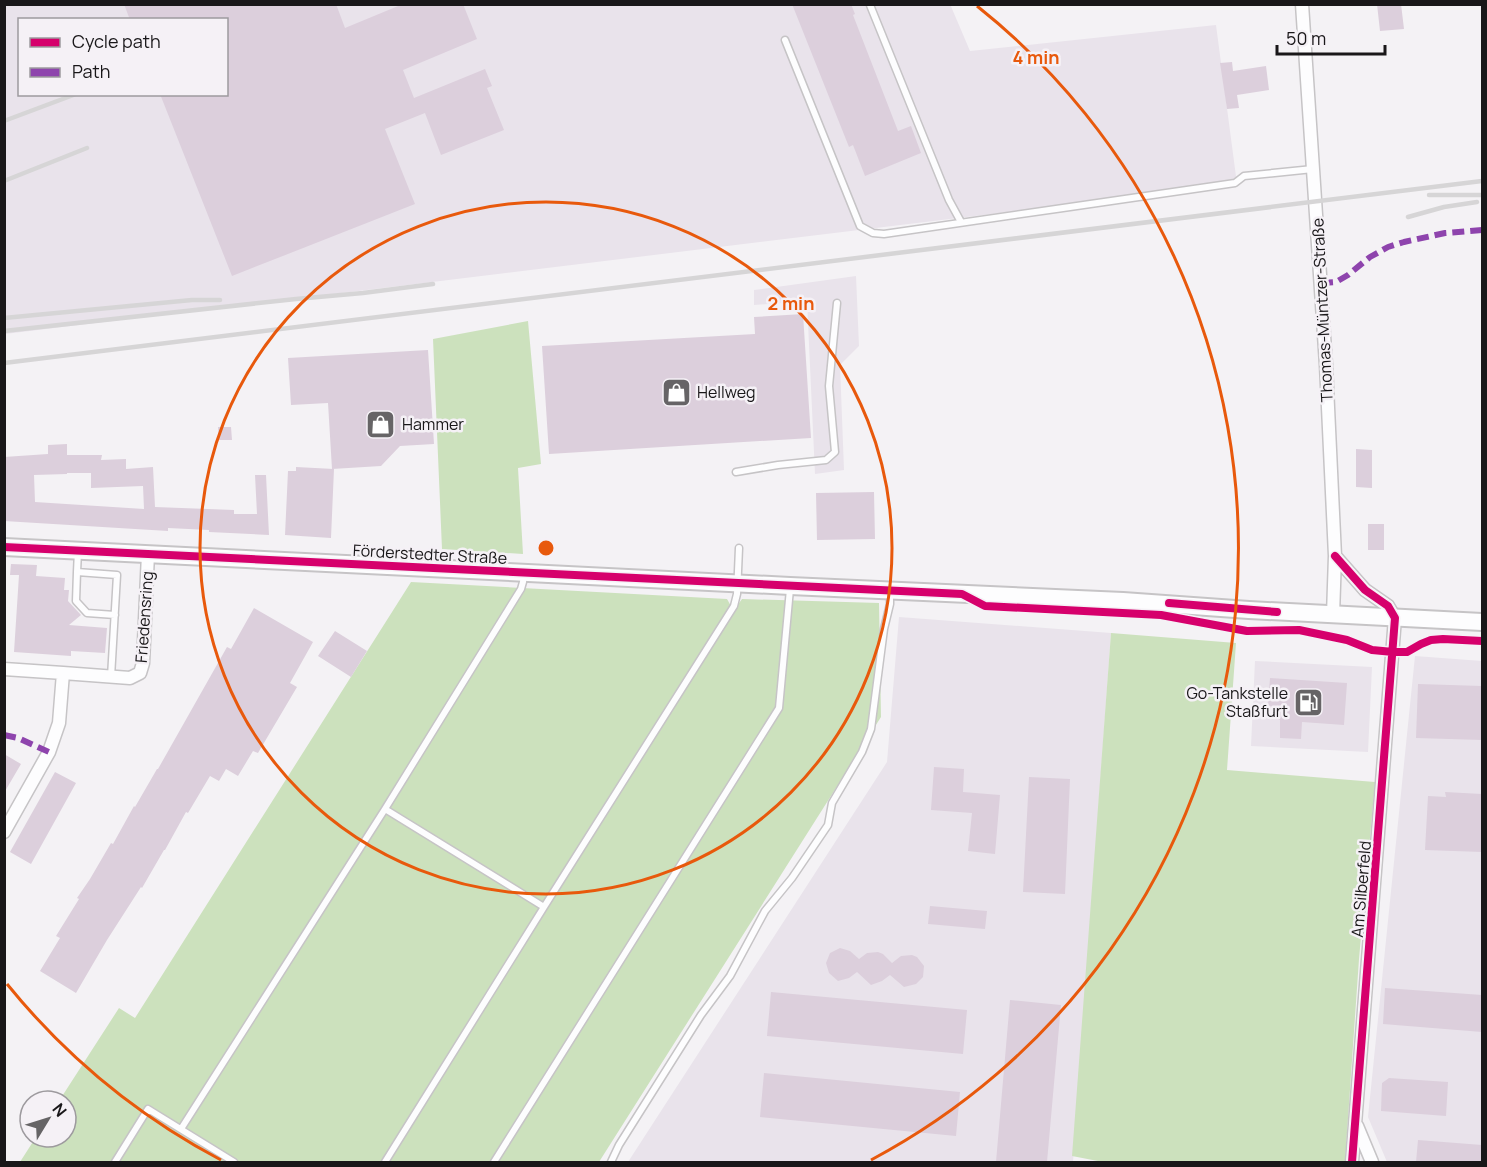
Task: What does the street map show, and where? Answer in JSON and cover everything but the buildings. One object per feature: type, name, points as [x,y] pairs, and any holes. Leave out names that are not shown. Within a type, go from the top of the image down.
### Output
[{"type":"main road","name":"Förderstedter Straße","points":[[5,547],[1134,601],[1333,615],[1482,622]]},
{"type":"street","name":"Thomas-Müntzer-Straße","points":[[1302,4],[1326,365],[1335,556],[1333,615]]},
{"type":"street","name":"Friedensring","points":[[4,669],[130,678],[140,673],[143,663],[148,554]]},
{"type":"street","points":[[1335,556],[1365,590],[1388,606],[1395,618]]},
{"type":"street","name":"Am Silberfeld","points":[[1352,1162],[1395,618]]},
{"type":"street","points":[[4,832],[49,752],[59,723],[63,673]]},
{"type":"street","name":"Am Silberfeld","points":[[1356,1122],[1372,1162]]},
{"type":"lane","points":[[870,5],[949,200],[961,222]]},
{"type":"lane","points":[[785,40],[860,226],[873,233],[884,234],[1124,200],[1235,183],[1244,176],[1314,169]]},
{"type":"lane","points":[[736,472],[826,460],[835,452],[829,386],[837,303]]},
{"type":"lane","points":[[4,555],[5,547]]},
{"type":"lane","points":[[385,1162],[734,606],[738,583],[739,548]]},
{"type":"lane","points":[[78,550],[76,601],[87,613],[115,615]]},
{"type":"lane","points":[[77,572],[117,575],[111,677]]},
{"type":"lane","points":[[181,1129],[385,809],[521,589],[524,573]]},
{"type":"lane","points":[[494,1162],[779,708],[790,586]]},
{"type":"lane","points":[[611,1162],[619,1145],[701,1015],[730,976],[765,911],[792,878],[828,825],[832,803],[862,752],[871,729],[884,629],[890,604],[890,590]]},
{"type":"lane","points":[[385,809],[544,907]]},
{"type":"lane","points":[[115,1162],[148,1109],[234,1162]]},
{"type":"shaded area","points":[[950,4],[970,51],[1216,25],[1237,184],[5,334],[4,5]]},
{"type":"shaded area","points":[[856,276],[859,346],[840,365],[844,470],[815,474],[807,301],[754,305],[754,290]]},
{"type":"shaded area","points":[[899,617],[1111,633],[1073,1162],[628,1162],[887,762]]},
{"type":"shaded area","points":[[1415,656],[1482,661],[1482,1162],[1387,1162],[1368,1117]]},
{"type":"shaded area","points":[[1255,661],[1372,667],[1368,752],[1251,746]]},
{"type":"green space","points":[[528,321],[541,464],[518,468],[523,554],[442,549],[433,339]]},
{"type":"green space","points":[[411,582],[727,599],[731,606],[737,606],[742,599],[879,603],[881,717],[599,1162],[20,1162],[28,1149],[78,1149],[78,1089],[67,1089],[119,1008],[135,1018]]},
{"type":"green space","points":[[1111,633],[1236,643],[1227,770],[1375,782],[1359,959],[1345,1162],[1103,1162],[1072,1156]]},
{"type":"railway","points":[[4,121],[71,96]]},
{"type":"railway","points":[[4,181],[87,148]]},
{"type":"railway","points":[[4,363],[1482,181]]},
{"type":"railway","points":[[1429,195],[1482,195]]},
{"type":"railway","points":[[1408,217],[1444,207],[1477,202]]},
{"type":"railway","points":[[4,331],[433,284]]},
{"type":"railway","points":[[4,318],[192,300],[220,300]]},
{"type":"marked path","points":[[1321,283],[1336,282],[1388,247],[1445,233],[1482,230]]},
{"type":"marked path","points":[[4,735],[18,738],[49,752]]},
{"type":"cycle path","points":[[4,547],[962,594],[985,606],[1161,615],[1247,631],[1299,630],[1347,640],[1372,650],[1393,652],[1407,652],[1431,640],[1482,641]]},
{"type":"cycle path","points":[[1335,556],[1365,590],[1388,606],[1395,618],[1352,1162]]},
{"type":"cycle path","points":[[1169,603],[1277,612]]},
{"type":"place","name":"Hellweg","points":[[676,392]]},
{"type":"place","name":"Hammer","points":[[381,424]]},
{"type":"place","name":"Go-Tankstelle Staßfurt","points":[[1309,702]]}]
